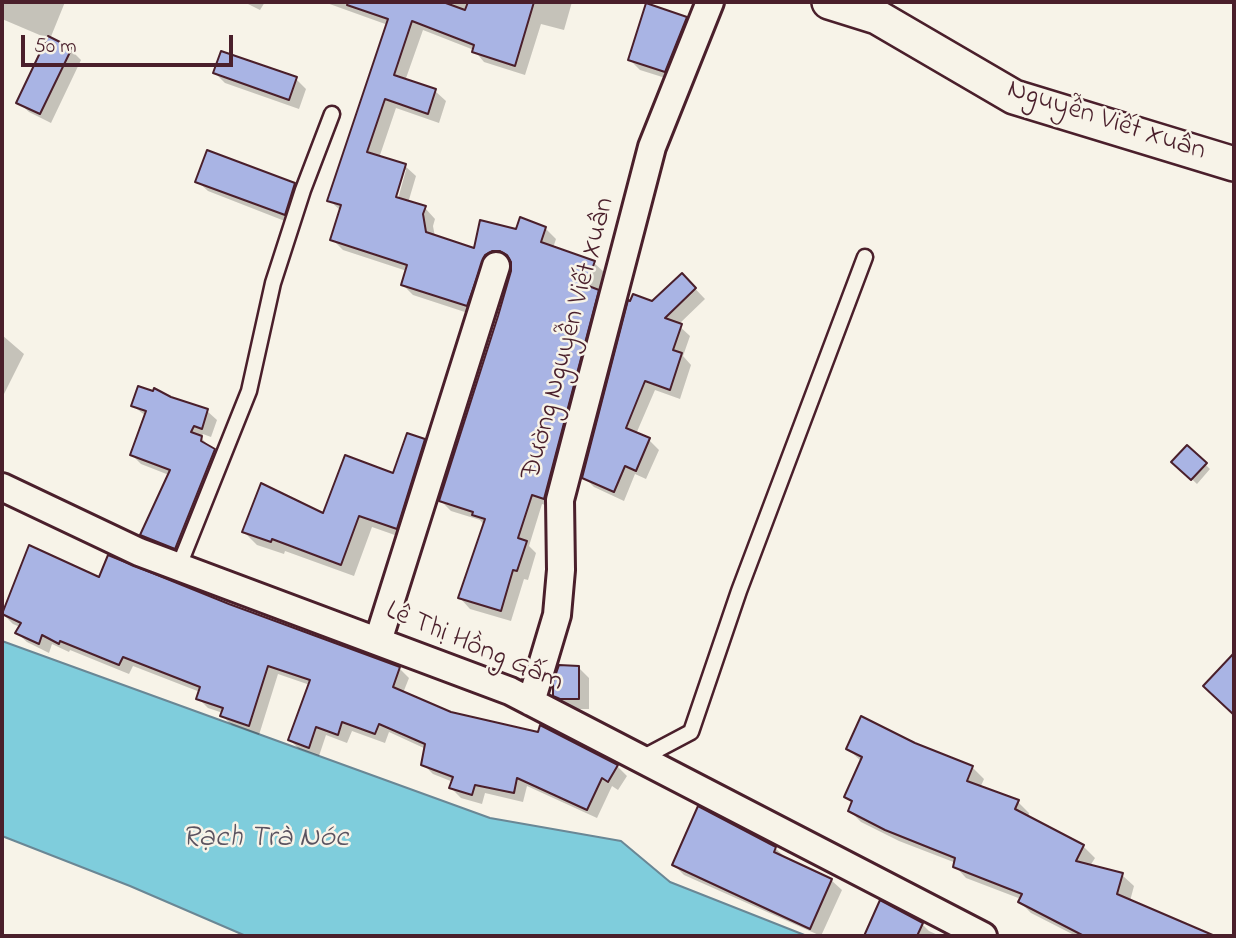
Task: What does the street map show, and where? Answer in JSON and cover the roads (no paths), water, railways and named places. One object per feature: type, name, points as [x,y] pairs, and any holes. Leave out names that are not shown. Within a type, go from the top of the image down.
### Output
[{"type":"street","name":"Đường Nguyễn Viết Xuân","points":[[531,702],[557,615],[561,570],[560,499],[652,147],[710,2]]},
{"type":"street","name":"Nguyễn Viết Xuân","points":[[830,2],[877,17],[1014,97],[1234,164]]},
{"type":"street","points":[[378,641],[496,266]]},
{"type":"street","name":"Lê Thị Hồng Gấm","points":[[2,487],[139,552],[509,691],[983,936]]},
{"type":"lane","points":[[179,566],[249,391],[273,283],[303,190],[332,114]]},
{"type":"lane","points":[[640,759],[691,732],[739,590],[865,257]]},
{"type":"water","name":"Rạch Trà Nóc","points":[[2,641],[490,818],[621,841],[670,882],[807,936],[246,936],[130,886],[2,836]]}]
